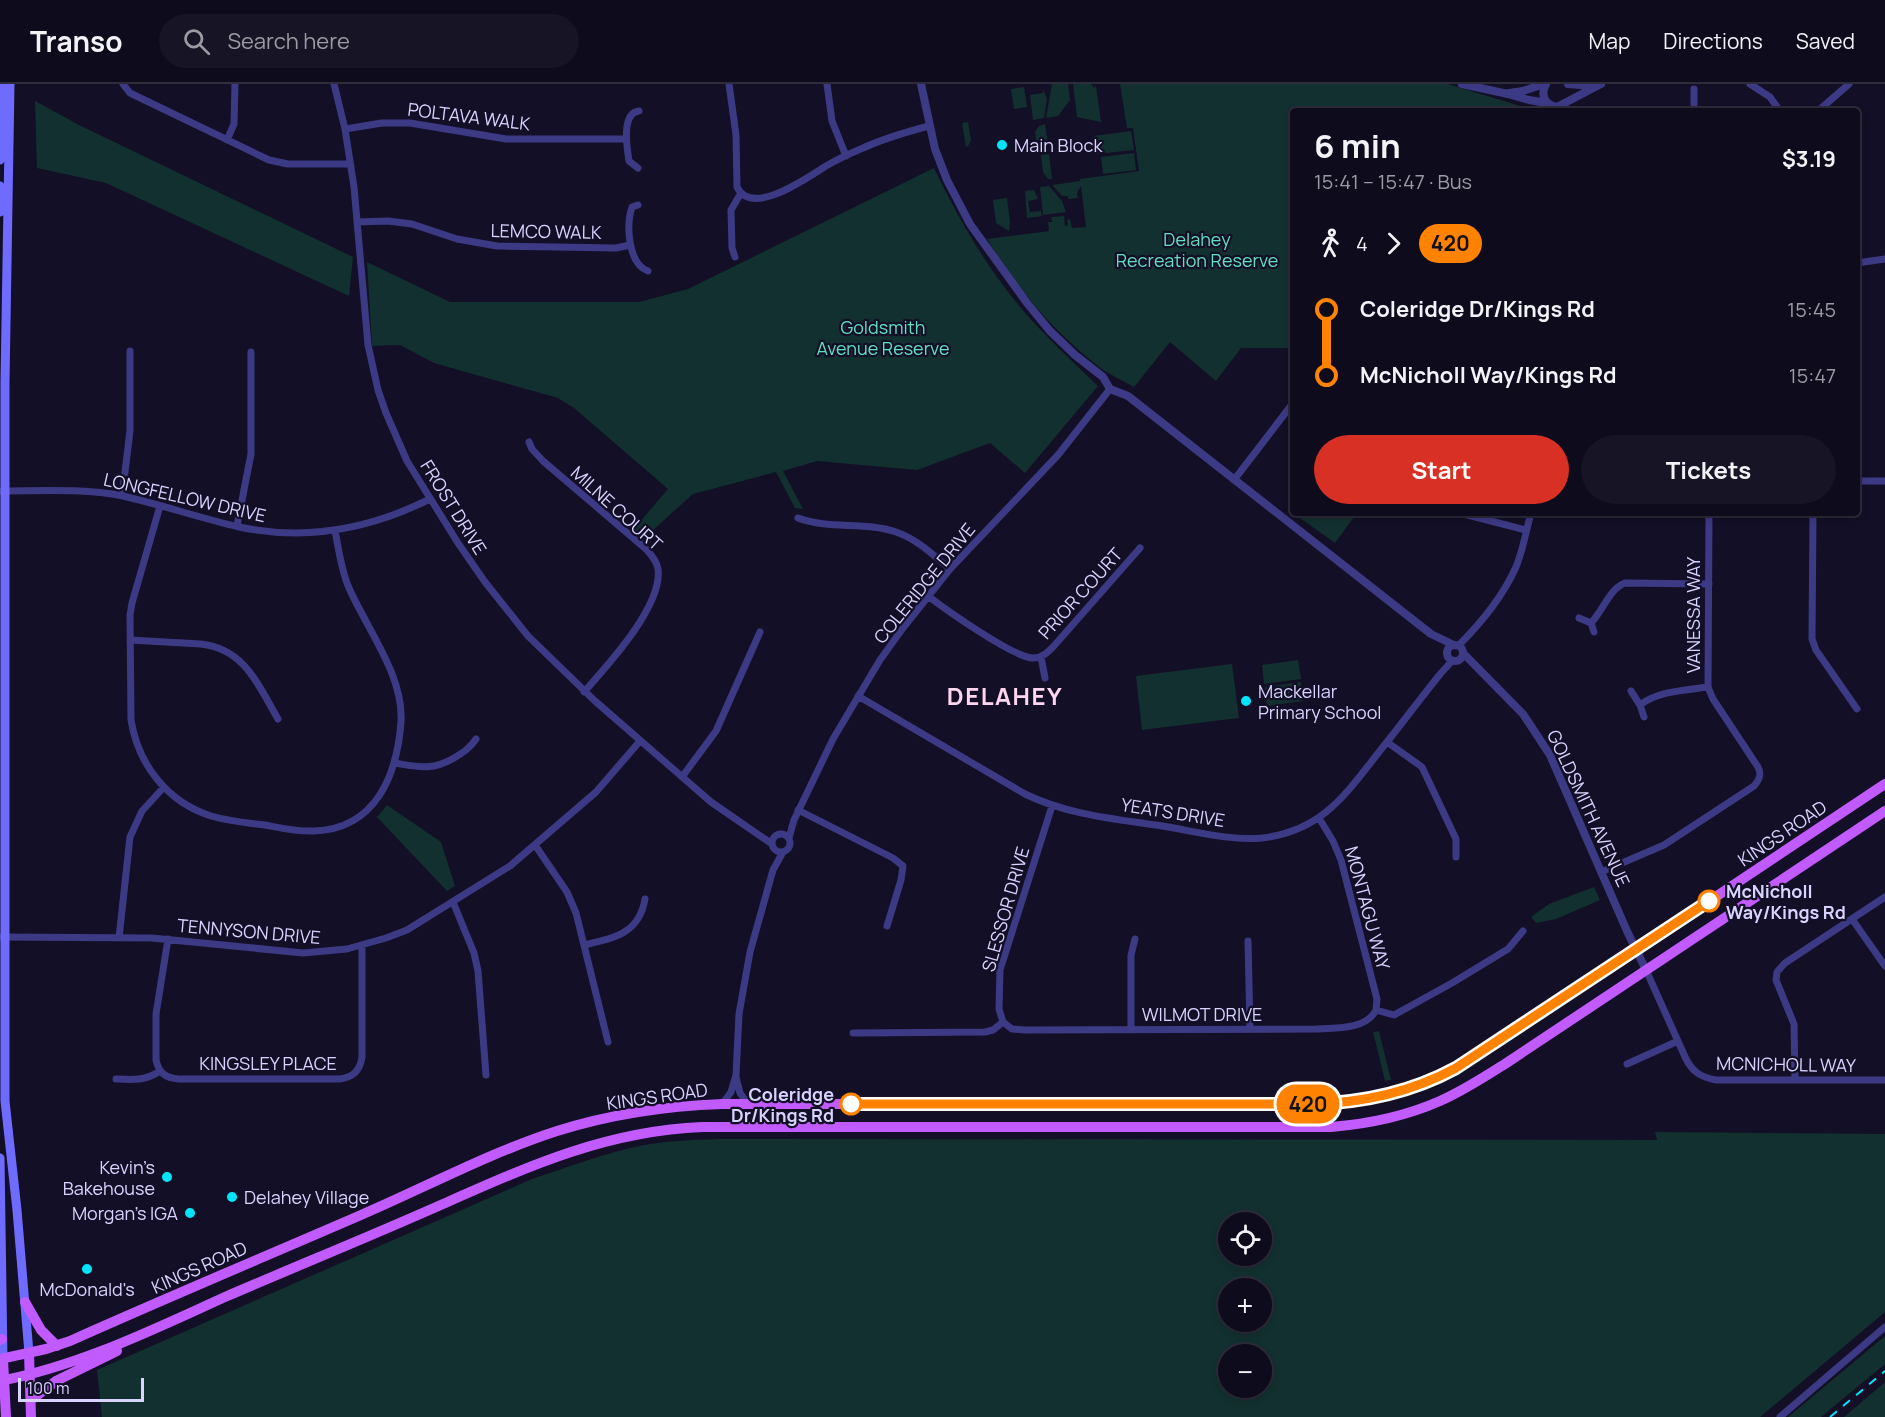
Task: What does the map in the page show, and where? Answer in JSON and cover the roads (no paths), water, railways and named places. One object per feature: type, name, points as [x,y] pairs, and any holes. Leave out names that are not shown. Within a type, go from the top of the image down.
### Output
[{"type":"main road","points":[[1,84],[4,1101],[25,1302],[31,1417]]},
{"type":"main road","points":[[0,160],[10,84]]},
{"type":"main road","points":[[0,186],[0,212]]},
{"type":"main road","name":"KINGS ROAD","points":[[2,1359],[57,1346],[531,1140],[567,1128],[620,1115],[687,1105],[722,1104],[1317,1104],[1372,1099],[1416,1087],[1456,1068],[1885,784]]},
{"type":"main road","name":"KINGS ROAD","points":[[2,1381],[64,1366],[525,1168],[576,1149],[632,1135],[702,1127],[1331,1127],[1388,1118],[1442,1101],[1505,1064],[1885,811]]},
{"type":"main road","points":[[6,1417],[1,1340],[0,1156],[5,1148],[10,1146]]},
{"type":"main road","points":[[1,1200],[17,1210]]},
{"type":"main road","points":[[2,1317],[7,1295],[7,1261],[21,1258]]},
{"type":"main road","points":[[25,1302],[41,1330],[57,1346]]},
{"type":"main road","points":[[31,1400],[56,1381],[98,1362],[170,1322]]},
{"type":"street","points":[[123,84],[130,93],[269,160],[280,163],[350,164]]},
{"type":"street","points":[[227,140],[234,124],[235,84]]},
{"type":"street","name":"FROST DRIVE","points":[[334,84],[345,129],[357,222],[368,345],[378,390],[395,436],[430,499],[479,574],[528,636],[584,692],[682,777],[725,813],[783,852]]},
{"type":"street","points":[[729,84],[736,135],[737,187],[741,193],[749,197],[779,193],[846,156],[883,140],[929,126]]},
{"type":"street","points":[[827,84],[832,121],[846,156]]},
{"type":"street","name":"GOLDSMITH AVENUE","points":[[921,84],[929,126],[940,162],[970,224],[1050,331],[1103,377],[1110,389],[1128,396],[1482,673],[1518,708],[1538,735],[1561,780],[1600,872],[1646,969]]},
{"type":"street","points":[[1462,84],[1549,106],[1564,106],[1599,85]]},
{"type":"street","points":[[1508,94],[1545,84],[1543,95],[1549,106]]},
{"type":"street","points":[[1564,106],[1571,92],[1568,84]]},
{"type":"street","points":[[1568,84],[1583,87],[1599,85]]},
{"type":"street","points":[[1750,84],[1770,97],[1778,108]]},
{"type":"street","points":[[1821,108],[1849,84]]},
{"type":"street","points":[[1694,89],[1694,108]]},
{"type":"street","points":[[638,168],[629,161],[626,139],[630,115],[634,111],[639,111]]},
{"type":"street","name":"POLTAVA WALK","points":[[345,129],[382,123],[410,123],[506,139],[626,139]]},
{"type":"street","points":[[735,257],[732,248],[731,210],[741,193]]},
{"type":"street","points":[[638,205],[632,207],[630,215],[630,245],[638,263],[643,270],[648,271]]},
{"type":"street","name":"LEMCO WALK","points":[[357,222],[388,221],[412,224],[471,242],[507,247],[616,248],[630,245]]},
{"type":"street","points":[[1860,263],[1885,259]]},
{"type":"street","points":[[122,496],[130,431],[130,351]]},
{"type":"street","points":[[237,526],[251,454],[251,352]]},
{"type":"street","name":"COLERIDGE DRIVE","points":[[783,852],[790,845],[789,838],[794,819],[833,739],[885,653],[950,569],[1038,477],[1110,389]]},
{"type":"street","points":[[1234,480],[1290,407]]},
{"type":"street","name":"MILNE COURT","points":[[529,442],[543,461],[646,549],[658,567],[657,584],[632,636],[584,692]]},
{"type":"street","points":[[1860,481],[1885,481]]},
{"type":"street","name":"LONGFELLOW DRIVE","points":[[2,491],[76,491],[122,496],[237,526],[282,533],[335,531],[383,519],[430,499]]},
{"type":"street","points":[[160,506],[132,603],[130,708],[133,732],[143,758],[164,787],[187,805],[210,815],[285,828],[321,831],[345,825],[365,813],[377,800],[387,784],[394,764],[400,722],[398,692],[345,578],[335,531]]},
{"type":"street","points":[[1472,516],[1526,530]]},
{"type":"street","name":"YEATS DRIVE","points":[[858,696],[1025,794],[1052,806],[1090,815],[1251,838],[1285,833],[1319,818],[1341,800],[1456,653],[1501,594],[1511,577],[1530,516]]},
{"type":"street","name":"VANESSA WAY","points":[[1600,872],[1676,837],[1754,786],[1760,774],[1754,760],[1713,699],[1708,687],[1709,516]]},
{"type":"street","points":[[1813,516],[1812,639],[1816,650],[1857,709]]},
{"type":"street","points":[[798,518],[821,525],[873,527],[896,532],[916,541],[950,569]]},
{"type":"street","name":"PRIOR COURT","points":[[928,596],[966,624],[1023,656],[1041,657],[1053,647],[1140,548]]},
{"type":"street","points":[[1590,623],[1599,615],[1616,588],[1625,583],[1708,584]]},
{"type":"street","points":[[1579,618],[1590,623],[1594,632]]},
{"type":"street","points":[[682,777],[723,718],[760,632]]},
{"type":"street","points":[[130,640],[213,645],[231,652],[249,671],[278,719]]},
{"type":"street","name":"PRIOR COURT","points":[[1041,657],[1045,678]]},
{"type":"street","points":[[1640,705],[1646,700],[1661,695],[1708,687]]},
{"type":"street","points":[[1630,691],[1640,705],[1644,717]]},
{"type":"street","points":[[394,764],[426,768],[439,766],[467,751],[476,739]]},
{"type":"street","name":"TENNYSON DRIVE","points":[[2,937],[168,939],[303,953],[362,946],[407,930],[510,866],[596,792],[640,741]]},
{"type":"street","points":[[1387,742],[1422,767],[1456,839],[1456,857]]},
{"type":"street","points":[[119,938],[130,837],[142,811],[164,787]]},
{"type":"street","name":"SLESSOR DRIVE","points":[[1003,1022],[999,1009],[1000,970],[1052,806]]},
{"type":"street","points":[[798,810],[899,862],[903,872],[887,926]]},
{"type":"street","name":"MONTAGU WAY","points":[[1319,818],[1341,860],[1377,999],[1376,1010]]},
{"type":"street","name":"COLERIDGE DRIVE","points":[[773,846],[778,835],[794,819]]},
{"type":"street","name":"FROST DRIVE","points":[[756,832],[789,838]]},
{"type":"street","points":[[535,845],[567,892],[576,913],[608,1042]]},
{"type":"street","points":[[773,846],[773,870]]},
{"type":"street","points":[[722,1104],[731,1092],[736,1075],[739,1014],[745,975],[759,915],[773,870],[783,852]]},
{"type":"street","points":[[1795,1080],[1794,1024],[1778,988],[1778,972],[1785,963],[1885,897]]},
{"type":"street","points":[[584,945],[616,937],[627,931],[640,916],[645,899]]},
{"type":"street","points":[[453,902],[474,953],[478,971],[486,1074]]},
{"type":"street","points":[[1852,919],[1885,966]]},
{"type":"street","points":[[1376,1010],[1394,1015],[1508,949],[1523,931]]},
{"type":"street","points":[[116,1079],[141,1080],[160,1071],[156,1060],[156,1014],[168,939]]},
{"type":"street","points":[[1131,1030],[1131,954],[1135,939]]},
{"type":"street","points":[[1248,941],[1250,1029]]},
{"type":"street","name":"KINGSLEY PLACE","points":[[160,1071],[169,1078],[179,1079],[340,1079],[355,1074],[362,1057],[362,946]]},
{"type":"street","name":"MCNICHOLL WAY","points":[[1646,969],[1691,1068],[1701,1077],[1716,1080],[1885,1080]]},
{"type":"street","name":"WILMOT DRIVE","points":[[1003,1022],[1012,1029],[1018,1030],[1345,1027],[1364,1023],[1376,1010]]},
{"type":"street","points":[[853,1033],[985,1032],[993,1030],[1003,1022]]},
{"type":"street","points":[[1627,1064],[1678,1041]]},
{"type":"street","points":[[736,1075],[740,1093],[748,1104]]},
{"type":"street","points":[[1780,1417],[1885,1327]]},
{"type":"railway","points":[[1830,1417],[1885,1371]]},
{"type":"place","name":"Main Block","points":[[1002,145]]},
{"type":"place","name":"Mackellar Primary School","points":[[1246,701]]},
{"type":"place","name":"McNicholl Way/Kings Rd","points":[[1709,901]]},
{"type":"place","name":"Coleridge Dr/Kings Rd","points":[[851,1104]]},
{"type":"place","name":"Kevin’s Bakehouse","points":[[167,1177]]},
{"type":"place","name":"Delahey Village","points":[[232,1197]]},
{"type":"place","name":"Morgan's IGA","points":[[190,1213]]},
{"type":"place","name":"McDonald's","points":[[87,1269]]},
{"type":"district","name":"DELAHEY","points":[[1005,695]]},
{"type":"park label","name":"Delahey Recreation Reserve","points":[[1197,249]]},
{"type":"park label","name":"Goldsmith Avenue Reserve","points":[[883,337]]}]
